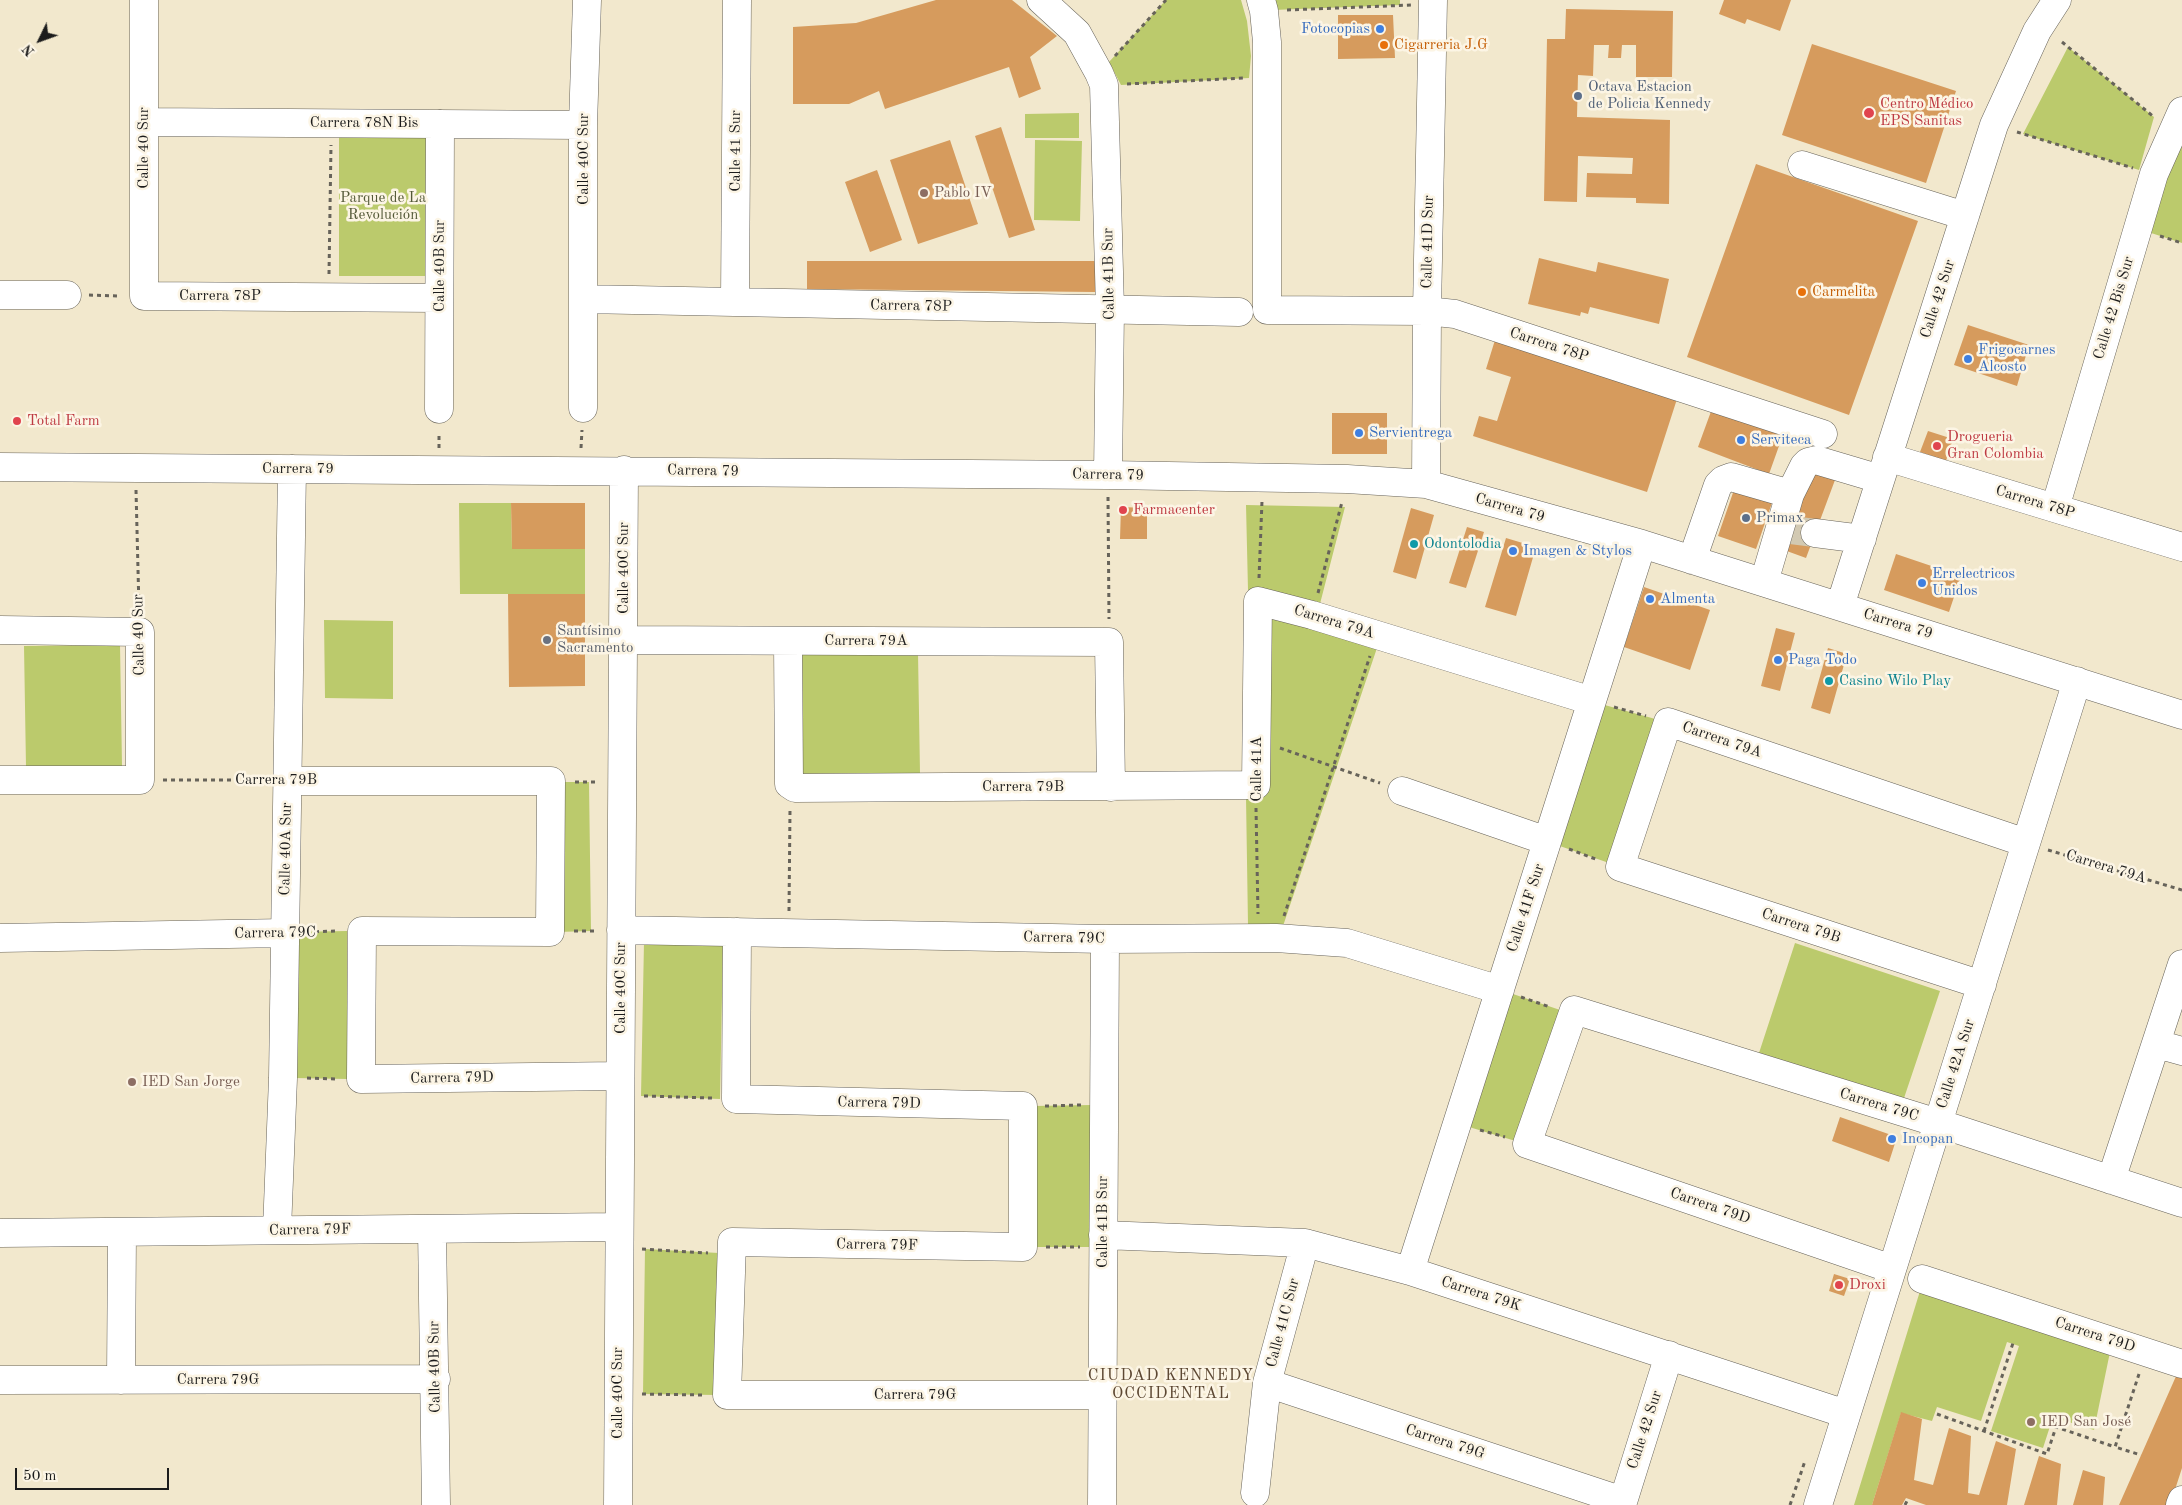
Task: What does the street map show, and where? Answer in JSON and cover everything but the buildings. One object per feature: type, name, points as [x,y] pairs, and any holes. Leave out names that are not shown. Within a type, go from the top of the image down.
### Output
[{"type":"street","name":"Calle 40 Sur","points":[[144,0],[144,296]]},
{"type":"street","name":"Calle 40C Sur","points":[[583,408],[584,125],[587,0]]},
{"type":"street","name":"Calle 41 Sur","points":[[735,302],[737,0]]},
{"type":"street","points":[[1041,0],[1077,33],[1101,79]]},
{"type":"street","name":"Calle 42 Sur","points":[[1840,606],[1994,125],[2006,95],[2037,31],[2056,0]]},
{"type":"street","name":"Calle 41D Sur","points":[[1426,484],[1427,311],[1433,2]]},
{"type":"street","points":[[1263,5],[1267,77]]},
{"type":"street","name":"Carrera 78P","points":[[1267,77],[1267,310],[1427,311],[1455,314],[1823,434]]},
{"type":"street","name":"Calle 41B Sur","points":[[1101,79],[1110,310],[1108,485]]},
{"type":"street","name":"Carrera 78N Bis","points":[[144,122],[584,125]]},
{"type":"street","name":"Calle 42 Bis Sur","points":[[2055,508],[2154,174],[2177,122]]},
{"type":"street","name":"Calle 40B Sur","points":[[439,409],[440,124]]},
{"type":"street","points":[[1802,165],[1965,216]]},
{"type":"street","points":[[0,295],[67,295]]},
{"type":"street","name":"Carrera 78P","points":[[144,296],[440,298]]},
{"type":"street","name":"Carrera 78P","points":[[583,299],[1239,312]]},
{"type":"street","name":"Carrera 78P","points":[[1764,582],[1795,531],[1790,494],[1804,466],[1816,460],[1884,468],[2055,508],[2182,547]]},
{"type":"street","name":"Carrera 79","points":[[0,467],[624,470],[1108,485],[1347,479],[1426,484],[1642,544],[2182,715]]},
{"type":"street","name":"Calle 40A Sur","points":[[277,1230],[283,1078],[292,468]]},
{"type":"street","name":"Calle 40C Sur","points":[[618,1505],[624,470]]},
{"type":"street","points":[[1692,560],[1718,485],[1722,480],[1731,477],[1790,494]]},
{"type":"street","points":[[1795,531],[1862,539]]},
{"type":"street","name":"Calle 41F Sur","points":[[1410,1271],[1642,544]]},
{"type":"street","name":"Carrera 79A","points":[[1258,601],[1312,615],[1592,701]]},
{"type":"street","name":"Calle 41A","points":[[1256,785],[1258,601]]},
{"type":"street","points":[[0,630],[140,632]]},
{"type":"street","name":"Calle 40 Sur","points":[[140,632],[140,780]]},
{"type":"street","name":"Carrera 79A","points":[[623,640],[1109,642]]},
{"type":"street","points":[[788,640],[789,784],[791,787]]},
{"type":"street","points":[[1109,642],[1111,787]]},
{"type":"street","name":"Calle 42A Sur","points":[[1818,1505],[2077,681]]},
{"type":"street","points":[[1620,867],[1668,722]]},
{"type":"street","name":"Carrera 79A","points":[[1668,722],[2026,844]]},
{"type":"street","points":[[0,780],[140,780]]},
{"type":"street","name":"Carrera 79B","points":[[287,780],[551,781],[550,932],[362,931]]},
{"type":"street","name":"Carrera 79B","points":[[791,787],[1256,785]]},
{"type":"street","points":[[1402,791],[1547,842]]},
{"type":"street","name":"Carrera 79B","points":[[1620,867],[1982,984]]},
{"type":"street","name":"Carrera 79C","points":[[621,930],[789,935],[1105,939],[1267,937],[1347,943],[1500,990]]},
{"type":"street","points":[[361,1079],[362,931]]},
{"type":"street","name":"Carrera 79C","points":[[0,938],[285,932]]},
{"type":"street","points":[[736,1099],[737,932]]},
{"type":"street","name":"Calle 41B Sur","points":[[1102,1505],[1105,939]]},
{"type":"street","points":[[2111,1180],[2170,1048],[2182,964]]},
{"type":"street","points":[[1527,1144],[1573,1012]]},
{"type":"street","name":"Carrera 79C","points":[[1573,1012],[1938,1123],[2182,1203]]},
{"type":"street","name":"Carrera 79D","points":[[361,1079],[620,1076]]},
{"type":"street","name":"Carrera 79D","points":[[736,1099],[1023,1106]]},
{"type":"street","points":[[1023,1106],[1023,1247]]},
{"type":"street","name":"Carrera 79D","points":[[1527,1144],[1892,1269]]},
{"type":"street","name":"Carrera 79F","points":[[0,1233],[619,1227]]},
{"type":"street","name":"Calle 40B Sur","points":[[432,1229],[436,1379],[436,1505]]},
{"type":"street","points":[[121,1380],[122,1232]]},
{"type":"street","name":"Carrera 79K","points":[[1103,1241],[1305,1243],[1410,1271],[1846,1414]]},
{"type":"street","name":"Calle 41C Sur","points":[[1255,1493],[1267,1383],[1305,1243]]},
{"type":"street","name":"Carrera 79F","points":[[732,1248],[1023,1247]]},
{"type":"street","points":[[727,1395],[732,1248]]},
{"type":"street","name":"Carrera 79D","points":[[1922,1279],[2182,1364]]},
{"type":"street","name":"Calle 42 Sur","points":[[1622,1503],[1669,1356]]},
{"type":"street","name":"Carrera 79G","points":[[0,1380],[436,1379]]},
{"type":"street","name":"Carrera 79G","points":[[1267,1383],[1622,1503]]},
{"type":"street","name":"Carrera 79G","points":[[727,1395],[1103,1395]]},
{"type":"street","points":[[2180,1505],[2182,1500]]},
{"type":"path","points":[[1101,79],[1166,0]]},
{"type":"path","points":[[1263,5],[1433,2]]},
{"type":"path","points":[[2062,42],[2177,122]]},
{"type":"path","points":[[1101,79],[1267,77]]},
{"type":"path","points":[[328,297],[331,123]]},
{"type":"path","points":[[2016,132],[2154,174]]},
{"type":"path","points":[[67,295],[144,296]]},
{"type":"path","points":[[1108,485],[1109,642]]},
{"type":"path","name":"Calle 40 Sur","points":[[136,489],[140,632]]},
{"type":"path","points":[[1258,601],[1262,495]]},
{"type":"path","points":[[1312,615],[1342,498]]},
{"type":"path","points":[[1267,937],[1333,766],[1377,635]]},
{"type":"path","name":"Carrera 79A","points":[[1592,701],[1668,722]]},
{"type":"path","points":[[1257,740],[1402,791]]},
{"type":"path","name":"Carrera 79B","points":[[140,780],[287,780]]},
{"type":"path","name":"Calle 41A","points":[[1256,785],[1267,937]]},
{"type":"path","points":[[789,935],[791,787]]},
{"type":"path","points":[[1547,842],[1620,867]]},
{"type":"path","name":"Carrera 79A","points":[[2026,844],[2182,890]]},
{"type":"path","name":"Carrera 79C","points":[[285,932],[362,931]]},
{"type":"path","points":[[1500,990],[1573,1012]]},
{"type":"path","points":[[283,1078],[361,1079]]},
{"type":"path","points":[[642,1096],[736,1099]]},
{"type":"path","points":[[1023,1106],[1104,1105]]},
{"type":"path","points":[[1457,1123],[1527,1144]]},
{"type":"path","points":[[1023,1247],[1103,1241]]},
{"type":"path","points":[[635,1248],[732,1248]]},
{"type":"path","points":[[1984,1431],[2013,1343]]},
{"type":"path","points":[[2115,1447],[2140,1372]]},
{"type":"path","points":[[643,1394],[727,1395]]},
{"type":"path","points":[[1937,1414],[2047,1454],[2056,1427],[2141,1455]]},
{"type":"path","points":[[1904,1505],[1908,1499]]},
{"type":"green space","points":[[1166,0],[1241,0],[1247,21],[1251,56],[1249,78],[1121,85],[1109,62]]},
{"type":"green space","points":[[1271,0],[1400,0],[1400,5],[1273,10]]},
{"type":"green space","points":[[2068,47],[2154,117],[2139,170],[2023,134]]},
{"type":"green space","points":[[1079,113],[1079,138],[1025,138],[1025,114]]},
{"type":"green space","name":"Parque de La Revolución","points":[[339,135],[429,137],[427,276],[339,276]]},
{"type":"green space","points":[[2182,135],[2182,243],[2148,232]]},
{"type":"green space","points":[[1035,140],[1082,141],[1080,221],[1034,220]]},
{"type":"green space","points":[[459,503],[511,503],[512,549],[585,549],[585,594],[460,594]]},
{"type":"green space","points":[[1246,505],[1345,507],[1314,627],[1378,645],[1283,926],[1248,925],[1246,797],[1265,593],[1248,590]]},
{"type":"green space","points":[[324,620],[393,621],[393,699],[325,698]]},
{"type":"green space","points":[[120,645],[122,766],[26,767],[24,646]]},
{"type":"green space","points":[[918,653],[920,773],[796,774],[794,655]]},
{"type":"green space","points":[[1601,704],[1659,720],[1612,864],[1554,844]]},
{"type":"green space","points":[[556,782],[589,782],[591,931],[557,932]]},
{"type":"green space","points":[[347,931],[347,1079],[294,1078],[294,932]]},
{"type":"green space","points":[[644,942],[723,944],[720,1099],[641,1096]]},
{"type":"green space","points":[[1795,943],[1940,991],[1902,1104],[1758,1056]]},
{"type":"green space","points":[[1513,994],[1563,1011],[1519,1142],[1469,1127]]},
{"type":"green space","points":[[1091,1105],[1090,1247],[1033,1247],[1034,1106]]},
{"type":"green space","points":[[645,1249],[719,1253],[717,1395],[643,1394]]},
{"type":"green space","points":[[1920,1291],[2110,1352],[2094,1430],[2053,1417],[2043,1448],[1991,1431],[2019,1346],[2007,1342],[1981,1421],[1937,1407],[1932,1421],[1901,1413],[1872,1505],[1854,1505]]},
{"type":"tunnel","points":[[1791,530],[1815,533]]},
{"type":"place","name":"Fotocopias","points":[[1380,29]]},
{"type":"place","name":"Cigarreria J.G","points":[[1384,45]]},
{"type":"place","name":"Octava Estacion de Policia Kennedy","points":[[1578,96]]},
{"type":"place","name":"Centro Médico EPS Sanitas","points":[[1869,113]]},
{"type":"place","name":"Pablo IV","points":[[924,193]]},
{"type":"place","name":"Carmelita","points":[[1802,292]]},
{"type":"place","name":"Frigocarnes Alcosto","points":[[1968,359]]},
{"type":"place","name":"Total Farm","points":[[17,421]]},
{"type":"place","name":"Servientrega","points":[[1359,433]]},
{"type":"place","name":"Serviteca","points":[[1741,440]]},
{"type":"place","name":"Drogueria Gran Colombia","points":[[1937,446]]},
{"type":"place","name":"Farmacenter","points":[[1123,510]]},
{"type":"place","name":"Primax","points":[[1746,518]]},
{"type":"place","name":"Odontolodia","points":[[1414,544]]},
{"type":"place","name":"Imagen & Stylos","points":[[1513,551]]},
{"type":"place","name":"Errelectricos Unidos","points":[[1922,583]]},
{"type":"place","name":"Almenta","points":[[1650,599]]},
{"type":"place","name":"Santísimo Sacramento","points":[[547,640]]},
{"type":"place","name":"Paga Todo","points":[[1778,660]]},
{"type":"place","name":"Casino Wilo Play","points":[[1829,681]]},
{"type":"place","name":"IED San Jorge","points":[[132,1082]]},
{"type":"place","name":"Incopan","points":[[1892,1139]]},
{"type":"place","name":"Droxi","points":[[1839,1285]]},
{"type":"place","name":"IED San José","points":[[2031,1422]]},
{"type":"district","name":"CIUDAD KENNEDY OCCIDENTAL","points":[[1171,1385]]}]
